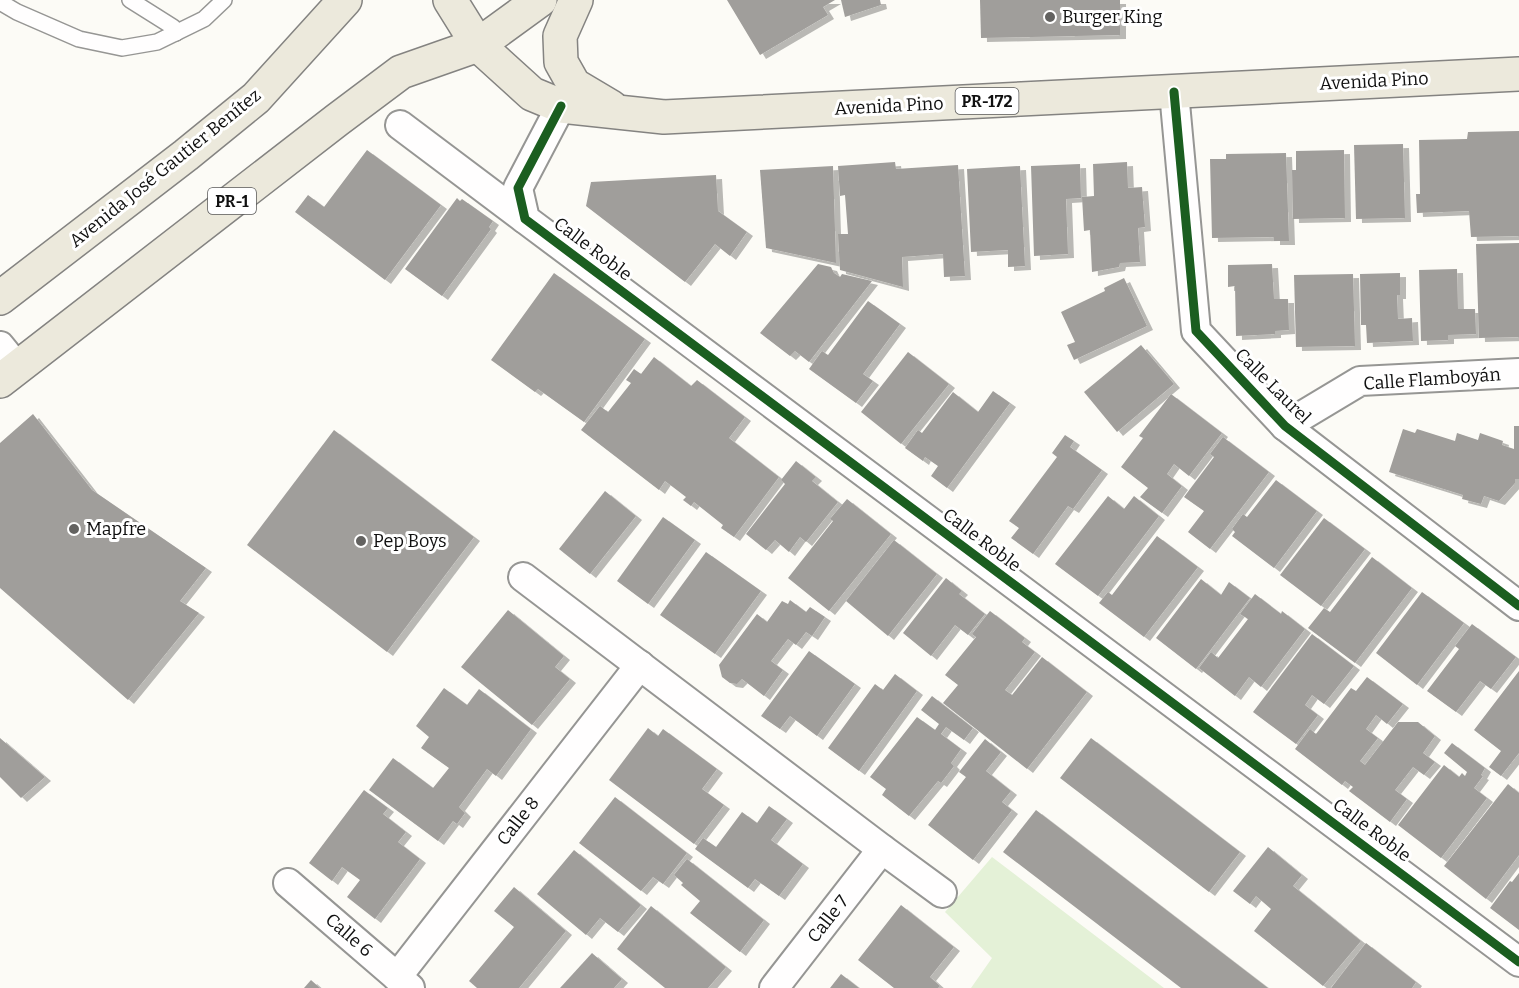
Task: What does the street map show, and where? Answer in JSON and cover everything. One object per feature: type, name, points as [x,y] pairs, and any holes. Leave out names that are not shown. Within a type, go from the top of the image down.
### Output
[{"type":"main road","name":"Avenida José Gautier Benítez","points":[[0,298],[186,155],[256,98],[345,0]]},
{"type":"main road","name":"Avenida Pino","points":[[450,0],[478,45],[532,94],[561,106],[664,117],[1519,74]]},
{"type":"main road","name":"PR-1","points":[[6,365],[401,72],[478,45],[540,0]]},
{"type":"main road","points":[[576,0],[561,36],[561,62],[574,85],[620,112]]},
{"type":"street","name":"Calle Laurel","points":[[1174,92],[1196,331],[1285,426],[1519,606]]},
{"type":"street","points":[[525,219],[518,188],[561,106]]},
{"type":"street","name":"Calle Roble","points":[[400,125],[1519,962]]},
{"type":"street","name":"Calle Flamboyán","points":[[1285,426],[1360,381],[1519,373]]},
{"type":"street","points":[[523,577],[942,893]]},
{"type":"street","name":"Calle 8","points":[[403,982],[640,665]]},
{"type":"street","name":"Calle 7","points":[[774,988],[882,849]]},
{"type":"street","name":"Calle 6","points":[[288,883],[403,982]]},
{"type":"lane","points":[[130,0],[173,27],[176,33]]},
{"type":"lane","points":[[0,2],[16,12],[79,39],[122,48],[157,42],[204,19],[224,0]]},
{"type":"green space","points":[[992,857],[1164,988],[971,988],[992,958],[945,912]]},
{"type":"building","points":[[727,0],[835,0],[823,7],[828,15],[760,55]]},
{"type":"building","points":[[841,0],[880,0],[881,5],[845,17]]},
{"type":"building","name":"Burger King","points":[[980,0],[1120,0],[1120,35],[981,38]]},
{"type":"building","points":[[1519,131],[1519,236],[1471,237],[1469,211],[1417,213],[1416,194],[1420,194],[1419,140],[1467,139],[1468,132]]},
{"type":"building","points":[[1403,144],[1405,218],[1356,219],[1354,145]]},
{"type":"building","points":[[367,150],[441,205],[385,280],[295,212],[308,195],[324,207]]},
{"type":"building","points":[[1344,150],[1345,218],[1293,219],[1292,170],[1296,170],[1296,151]]},
{"type":"building","points":[[1286,153],[1289,241],[1274,241],[1274,237],[1212,238],[1210,159],[1226,159],[1226,154]]},
{"type":"building","points":[[895,162],[896,169],[958,165],[965,276],[944,277],[943,254],[902,257],[903,287],[840,270],[838,234],[848,234],[845,195],[840,196],[838,166]]},
{"type":"building","points":[[1127,162],[1128,188],[1142,187],[1145,227],[1138,228],[1140,262],[1120,263],[1119,267],[1092,272],[1090,230],[1084,231],[1082,197],[1094,196],[1093,164]]},
{"type":"building","points":[[1080,164],[1081,198],[1066,199],[1068,254],[1034,256],[1031,166]]},
{"type":"building","points":[[833,166],[836,263],[766,248],[760,170]]},
{"type":"building","points":[[1020,166],[1025,266],[1008,267],[1008,250],[971,252],[967,169]]},
{"type":"building","points":[[716,175],[718,211],[747,232],[730,256],[715,244],[685,282],[586,206],[591,182]]},
{"type":"building","points":[[457,198],[460,201],[462,199],[493,221],[489,227],[491,229],[442,296],[405,269]]},
{"type":"building","points":[[1519,243],[1519,337],[1479,338],[1476,244]]},
{"type":"building","points":[[818,264],[831,267],[840,277],[842,274],[872,281],[809,362],[795,351],[790,356],[760,333]]},
{"type":"building","points":[[1272,264],[1274,299],[1288,299],[1289,330],[1275,331],[1275,334],[1236,336],[1235,286],[1228,287],[1228,265]]},
{"type":"building","points":[[1457,269],[1458,309],[1475,309],[1476,334],[1448,335],[1448,340],[1421,341],[1419,270]]},
{"type":"building","points":[[554,273],[645,339],[584,422],[538,389],[535,392],[491,360]]},
{"type":"building","points":[[1400,273],[1400,295],[1397,295],[1398,319],[1412,318],[1413,341],[1367,343],[1366,325],[1361,325],[1360,274]]},
{"type":"building","points":[[1353,274],[1355,346],[1296,347],[1294,275]]},
{"type":"building","points":[[1124,278],[1147,326],[1074,360],[1067,345],[1075,342],[1061,312],[1105,291],[1104,288]]},
{"type":"building","points":[[868,301],[900,324],[863,374],[873,381],[856,403],[809,369],[822,351],[828,355]]},
{"type":"building","points":[[1141,345],[1174,384],[1117,432],[1084,392]]},
{"type":"building","points":[[908,352],[949,384],[901,444],[861,412]]},
{"type":"building","points":[[654,357],[691,386],[697,380],[745,417],[729,438],[779,477],[734,537],[694,502],[691,506],[683,500],[686,497],[665,481],[659,490],[581,430],[600,406],[608,412],[631,383],[626,380],[634,369],[641,374]]},
{"type":"building","points":[[993,391],[1010,403],[947,488],[931,476],[938,466],[925,457],[923,461],[905,448],[918,430],[922,433],[953,392],[978,412]]},
{"type":"building","points":[[1171,394],[1222,433],[1189,476],[1174,464],[1167,474],[1182,486],[1162,513],[1140,497],[1148,488],[1121,467],[1143,438],[1139,436]]},
{"type":"building","name":"Mapfre","points":[[33,414],[92,490],[206,568],[180,601],[199,613],[128,700],[0,588],[0,443]]},
{"type":"building","points":[[1514,426],[1519,426],[1519,479],[1515,479],[1515,483],[1499,501],[1484,496],[1481,504],[1462,499],[1463,495],[1389,472],[1403,429],[1415,433],[1417,429],[1455,441],[1457,433],[1478,440],[1480,433],[1503,441],[1502,445],[1514,449]]},
{"type":"building","points":[[334,430],[474,537],[387,652],[247,545]]},
{"type":"building","points":[[1065,435],[1074,441],[1070,447],[1102,470],[1073,509],[1068,506],[1033,554],[1011,538],[1019,528],[1009,521],[1057,457],[1052,453]]},
{"type":"building","points":[[1223,437],[1269,472],[1210,549],[1188,532],[1204,511],[1184,497],[1214,457],[1210,454]]},
{"type":"building","points":[[796,461],[816,477],[812,481],[838,502],[806,542],[800,537],[789,552],[775,540],[766,550],[746,534],[785,484],[781,480]]},
{"type":"building","points":[[1276,480],[1317,511],[1274,568],[1232,536],[1235,532],[1232,529],[1243,514],[1247,517]]},
{"type":"building","points":[[605,491],[636,516],[590,574],[559,549]]},
{"type":"building","points":[[1108,496],[1124,509],[1134,496],[1159,516],[1098,596],[1055,564]]},
{"type":"building","points":[[847,499],[891,534],[829,611],[788,578],[833,521],[830,519]]},
{"type":"building","points":[[663,517],[695,540],[648,604],[617,581]]},
{"type":"building","points":[[1324,518],[1365,549],[1321,606],[1280,575]]},
{"type":"building","points":[[1157,536],[1198,567],[1144,637],[1099,603],[1108,592],[1112,595]]},
{"type":"building","points":[[894,540],[937,574],[888,636],[846,601]]},
{"type":"building","points":[[706,552],[761,591],[715,654],[660,615]]},
{"type":"building","points":[[1372,557],[1412,588],[1355,663],[1308,628],[1324,608],[1330,612]]},
{"type":"building","points":[[946,578],[962,591],[959,594],[985,614],[968,635],[955,625],[931,656],[903,633]]},
{"type":"building","points":[[1201,579],[1221,595],[1229,582],[1250,598],[1196,669],[1156,638]]},
{"type":"building","points":[[1422,592],[1464,623],[1417,685],[1376,653]]},
{"type":"building","points":[[1255,594],[1305,629],[1261,687],[1249,677],[1235,696],[1199,668],[1211,652],[1218,658],[1248,619],[1240,614]]},
{"type":"building","points":[[790,600],[806,612],[810,607],[825,617],[812,636],[806,632],[796,645],[788,639],[771,661],[783,670],[764,696],[742,679],[737,684],[730,683],[722,677],[719,665],[757,614],[767,622],[782,601],[788,604]]},
{"type":"building","points":[[508,610],[564,656],[555,667],[570,679],[532,725],[461,667]]},
{"type":"building","points":[[990,611],[1025,638],[1022,642],[1035,652],[1005,690],[1012,695],[1042,657],[1087,692],[1027,769],[943,703],[958,685],[945,675],[976,637],[972,634]]},
{"type":"building","points":[[1472,624],[1516,657],[1491,689],[1480,681],[1456,712],[1427,691],[1459,649],[1455,646]]},
{"type":"building","points":[[1312,634],[1354,666],[1324,704],[1312,695],[1305,705],[1318,715],[1296,744],[1253,712]]},
{"type":"building","points":[[809,651],[855,684],[817,736],[790,716],[780,729],[761,716]]},
{"type":"building","points":[[1519,671],[1519,753],[1501,776],[1489,767],[1501,751],[1474,730]]},
{"type":"building","points":[[895,674],[917,691],[859,771],[828,748],[875,684],[883,690]]},
{"type":"building","points":[[1367,677],[1403,704],[1387,724],[1376,715],[1366,729],[1378,738],[1360,761],[1365,765],[1398,722],[1418,722],[1435,736],[1423,753],[1435,762],[1424,775],[1413,767],[1395,790],[1407,799],[1390,822],[1349,791],[1353,787],[1345,781],[1342,785],[1295,749],[1310,729],[1316,734],[1351,688],[1356,691]]},
{"type":"building","points":[[444,688],[467,705],[479,689],[531,729],[496,776],[487,769],[459,807],[465,813],[457,824],[453,821],[438,841],[369,790],[393,758],[433,788],[449,768],[421,748],[429,737],[416,726]]},
{"type":"building","points":[[932,696],[973,728],[964,740],[946,727],[941,734],[961,749],[951,763],[954,766],[941,783],[938,781],[909,816],[882,795],[886,789],[870,777],[917,717],[935,730],[939,724],[921,710]]},
{"type":"building","points":[[648,728],[658,736],[663,729],[717,769],[702,789],[724,805],[694,844],[609,780]]},
{"type":"building","points":[[0,738],[45,777],[21,798],[0,777]]},
{"type":"building","points":[[1091,738],[1240,852],[1209,892],[1060,778]]},
{"type":"building","points":[[985,739],[1001,752],[986,771],[1011,791],[1002,802],[1012,810],[973,860],[928,825],[966,777],[959,772]]},
{"type":"building","points":[[1452,743],[1485,768],[1481,775],[1483,776],[1474,788],[1487,798],[1441,858],[1398,825],[1444,765],[1459,777],[1462,773],[1465,776],[1467,772],[1444,753]]},
{"type":"building","points":[[1508,784],[1519,793],[1519,855],[1486,899],[1444,866]]},
{"type":"building","points":[[364,790],[388,808],[383,814],[406,832],[398,842],[420,859],[375,919],[347,897],[360,880],[342,867],[332,881],[309,863]]},
{"type":"building","points":[[615,797],[687,853],[663,884],[653,877],[641,891],[579,843]]},
{"type":"building","points":[[769,806],[787,819],[771,840],[803,864],[779,896],[755,879],[748,888],[695,849],[703,838],[716,847],[742,812],[757,823]]},
{"type":"building","points":[[1036,810],[1268,988],[1181,988],[1003,852]]},
{"type":"building","points":[[1268,847],[1302,875],[1293,886],[1361,941],[1323,986],[1254,931],[1271,909],[1256,896],[1250,904],[1233,891]]},
{"type":"building","points":[[574,850],[641,905],[618,932],[600,918],[586,935],[537,894]]},
{"type":"building","points":[[687,859],[764,920],[740,952],[690,913],[700,901],[681,885],[683,883],[674,875]]},
{"type":"building","points":[[1519,873],[1519,930],[1490,908],[1510,881],[1512,882]]},
{"type":"building","points":[[514,887],[566,931],[519,988],[477,988],[469,981],[514,927],[494,911]]},
{"type":"building","points":[[901,905],[954,947],[930,977],[940,986],[938,988],[894,988],[858,960]]},
{"type":"building","points":[[651,906],[726,967],[708,988],[665,988],[617,949]]},
{"type":"building","points":[[1366,943],[1416,982],[1412,988],[1331,988]]},
{"type":"building","points":[[592,953],[622,979],[614,988],[560,988]]},
{"type":"building","points":[[841,974],[859,988],[830,988]]},
{"type":"building","points":[[311,980],[320,988],[304,988]]},
{"type":"cycle path","points":[[1174,92],[1196,331],[1285,426],[1519,606]]},
{"type":"cycle path","points":[[561,106],[518,188],[525,219],[1519,962]]},
{"type":"place","name":"Burger King","points":[[1050,17]]},
{"type":"place","name":"Mapfre","points":[[74,529]]},
{"type":"place","name":"Pep Boys","points":[[361,541]]}]
